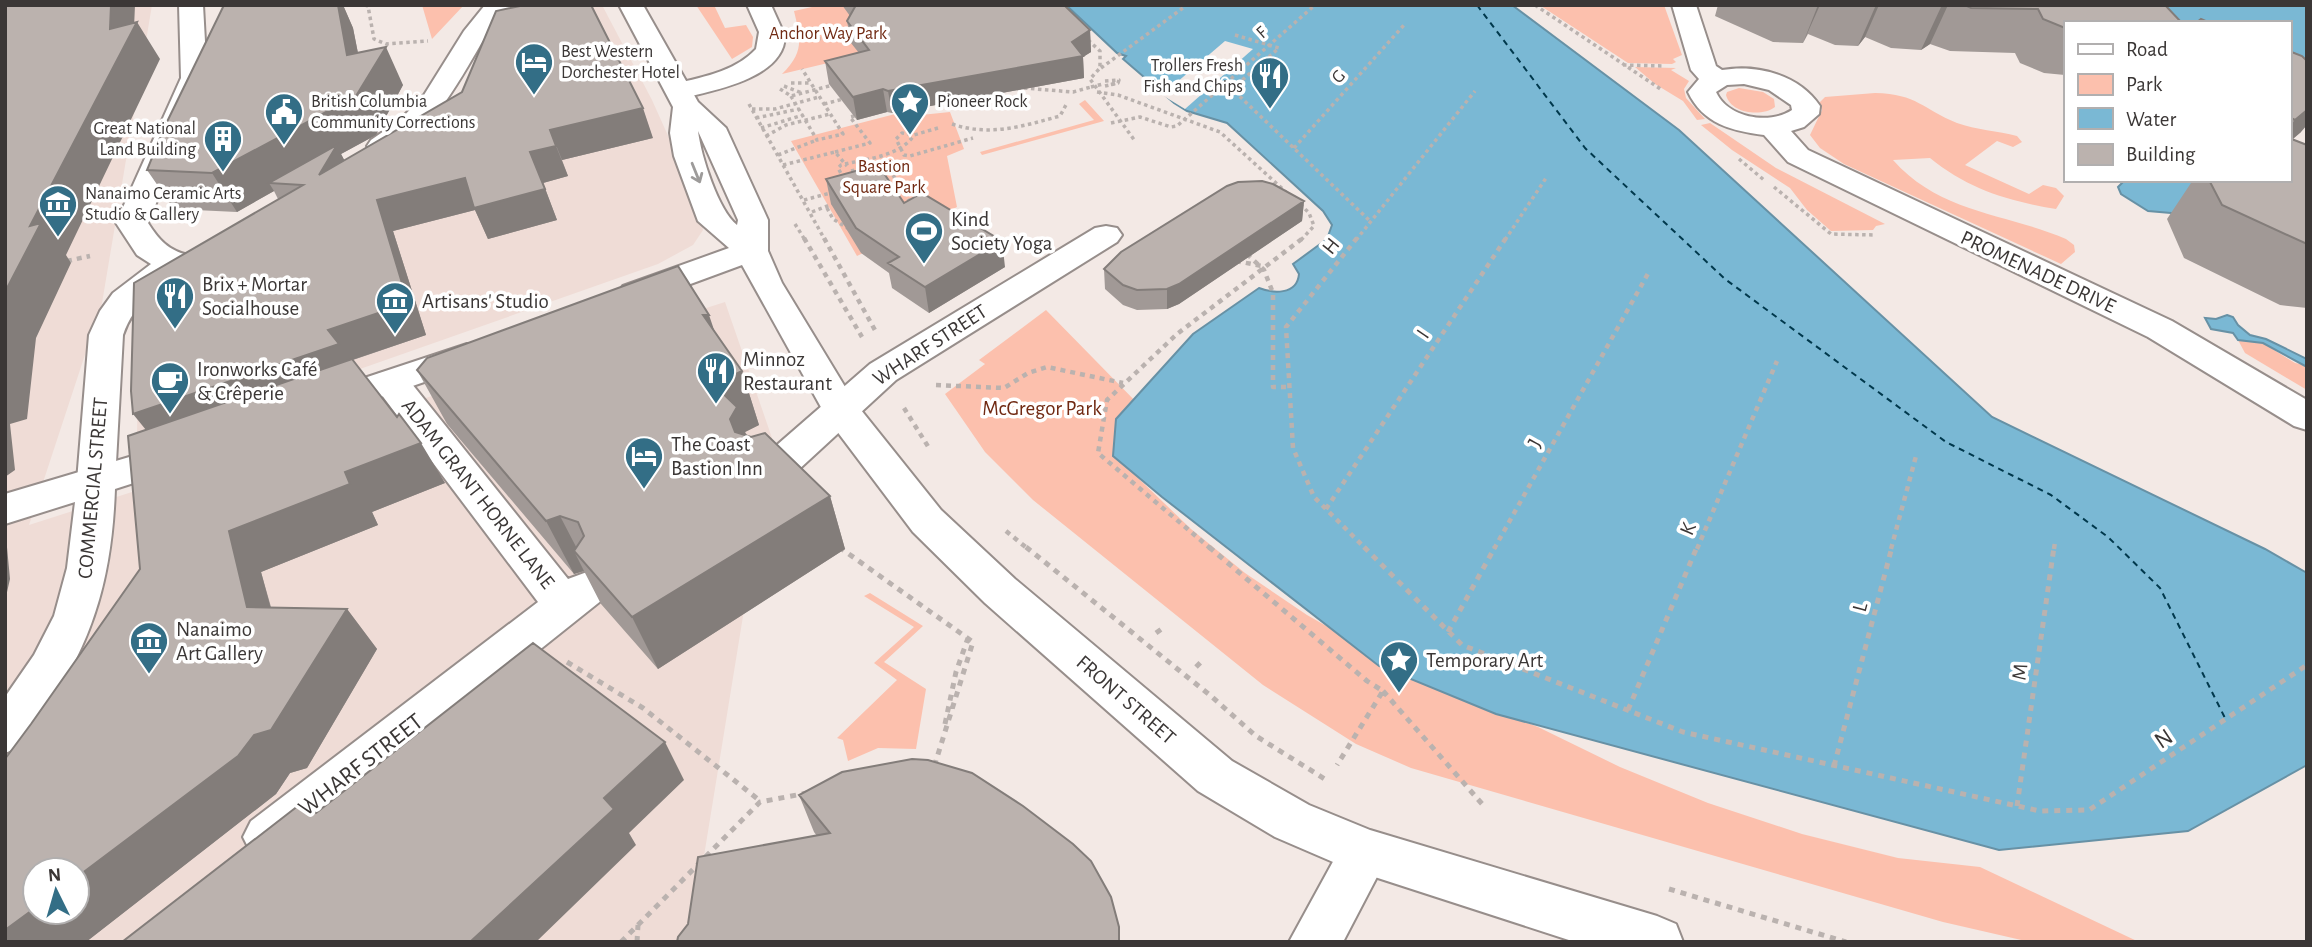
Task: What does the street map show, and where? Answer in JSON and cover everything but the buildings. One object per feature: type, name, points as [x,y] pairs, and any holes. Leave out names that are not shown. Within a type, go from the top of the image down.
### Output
[{"type":"street","points":[[191,5],[194,78],[132,223],[148,248],[174,264],[204,247]]},
{"type":"street","points":[[357,160],[392,140],[422,116],[448,81],[470,40],[500,5]]},
{"type":"street","points":[[631,5],[683,99],[763,59],[772,44],[771,28],[759,5]]},
{"type":"street","points":[[1684,5],[1704,70],[1717,79]]},
{"type":"street","points":[[1728,76],[1760,78],[1783,86],[1800,97],[1805,106],[1805,114],[1787,125],[1772,126],[1738,121],[1710,108],[1704,100],[1702,92],[1706,85],[1717,79],[1728,76]]},
{"type":"street","name":"FRONT STREET","points":[[683,99],[684,132],[689,156],[713,221],[752,251],[766,283],[840,409],[927,521],[1000,591],[1215,776],[1292,821],[1365,852],[1657,942]]},
{"type":"street","name":"PROMENADE DRIVE","points":[[1772,126],[1798,156],[2160,329],[2307,417]]},
{"type":"street","name":"WHARF STREET","points":[[769,474],[883,372],[1107,235]]},
{"type":"street","points":[[601,306],[752,251]]},
{"type":"street","name":"COMMERCIAL STREET","points":[[5,733],[44,678],[69,631],[81,598],[93,532],[109,322],[136,289],[174,264]]},
{"type":"street","points":[[290,417],[499,343]]},
{"type":"street","name":"ADAM GRANT HORNE LANE","points":[[391,382],[489,511],[576,597]]},
{"type":"street","points":[[5,509],[215,443]]},
{"type":"street","name":"WHARF STREET","points":[[232,865],[576,597]]},
{"type":"street","points":[[1315,942],[1365,852]]},
{"type":"path","points":[[365,5],[368,6],[374,39],[386,44],[436,41]]},
{"type":"path","points":[[1135,141],[1090,79],[1100,68],[1122,55],[1187,5]]},
{"type":"path","name":"F","points":[[1185,119],[1315,5]]},
{"type":"path","name":"G","points":[[1294,148],[1404,25]]},
{"type":"path","points":[[1082,34],[1100,51],[1100,68]]},
{"type":"path","points":[[1235,36],[1279,48],[1232,89],[1371,222]]},
{"type":"path","points":[[820,38],[854,38],[854,42]]},
{"type":"path","points":[[778,155],[817,140],[843,134],[806,75],[797,81],[811,83]]},
{"type":"path","points":[[1023,88],[1073,92],[1095,89],[1120,80],[1114,78]]},
{"type":"path","points":[[791,96],[842,83]]},
{"type":"path","points":[[1040,83],[1046,89]]},
{"type":"path","points":[[790,88],[803,93]]},
{"type":"path","points":[[1095,89],[1220,132],[1292,197]]},
{"type":"path","name":"H","points":[[1326,509],[1314,497],[1293,448],[1286,327],[1475,91]]},
{"type":"path","points":[[783,92],[791,96],[817,140]]},
{"type":"path","points":[[750,109],[775,108],[819,97]]},
{"type":"path","points":[[824,104],[853,97]]},
{"type":"path","points":[[747,99],[782,166],[808,205],[799,207]]},
{"type":"path","points":[[1137,102],[1136,114],[1140,117],[1171,127],[1177,126],[1185,119]]},
{"type":"path","points":[[952,124],[970,132],[995,133],[1060,116],[1067,103]]},
{"type":"path","points":[[755,118],[799,109]]},
{"type":"path","points":[[766,136],[786,125],[830,114]]},
{"type":"path","points":[[782,166],[870,143],[850,117],[864,114]]},
{"type":"path","points":[[761,128],[803,115]]},
{"type":"path","points":[[1111,123],[1140,117]]},
{"type":"path","points":[[938,128],[916,134],[902,133],[896,139],[904,155],[910,156],[973,138]]},
{"type":"path","points":[[849,188],[838,168],[900,149],[916,134]]},
{"type":"path","points":[[835,152],[853,173],[886,163],[910,202],[906,210]]},
{"type":"path","name":"I","points":[[1326,509],[1546,178]]},
{"type":"path","points":[[887,185],[898,181]]},
{"type":"path","points":[[1267,184],[1274,181]]},
{"type":"path","points":[[804,201],[838,191]]},
{"type":"path","points":[[812,212],[827,208],[844,197]]},
{"type":"path","points":[[1300,205],[1309,213],[1314,226],[1306,237],[1177,334],[1104,404],[1098,453],[1367,681],[1383,691],[1483,805]]},
{"type":"path","points":[[827,208],[833,219],[857,233]]},
{"type":"path","points":[[794,222],[931,451]]},
{"type":"path","points":[[1821,225],[1831,234],[1879,235]]},
{"type":"path","points":[[1246,253],[1263,267],[1270,279],[1273,293],[1273,387],[1290,387]]},
{"type":"path","points":[[65,262],[90,256]]},
{"type":"path","points":[[1231,259],[1263,267]]},
{"type":"path","name":"J","points":[[1448,632],[1650,270]]},
{"type":"path","name":"K","points":[[1628,710],[1777,360]]},
{"type":"path","points":[[960,387],[1004,388],[1028,373],[1047,368],[1079,372],[1124,383]]},
{"type":"path","name":"L","points":[[1834,766],[1916,456]]},
{"type":"path","points":[[1326,509],[1462,645],[1683,732],[2017,806]]},
{"type":"path","points":[[998,523],[1211,696],[1256,736],[1337,785]]},
{"type":"path","name":"M","points":[[2017,806],[2055,542]]},
{"type":"path","points":[[1156,633],[1163,628]]},
{"type":"path","points":[[925,765],[934,762],[956,672],[969,636]]},
{"type":"path","points":[[564,660],[598,677],[688,740],[759,800]]},
{"type":"path","points":[[1196,667],[1203,660]]},
{"type":"path","name":"N","points":[[2017,806],[2040,811],[2090,810],[2257,695],[2307,664]]},
{"type":"path","points":[[1337,765],[1383,691]]},
{"type":"path","points":[[921,772],[934,769]]},
{"type":"path","points":[[815,792],[760,802],[619,942],[759,800],[815,792]]},
{"type":"path","points":[[1661,887],[1846,942]]},
{"type":"path","points":[[636,942],[639,920]]},
{"type":"shaded area","points":[[85,5],[152,5],[102,303],[29,525],[725,302],[772,438],[690,942],[5,942],[5,18]]},
{"type":"shaded area","points":[[528,5],[602,5],[652,100],[700,207],[703,230],[693,245],[658,264],[167,437],[137,434],[139,328],[443,131]]},
{"type":"green space","points":[[422,5],[464,5],[432,39]]},
{"type":"green space","points":[[696,5],[714,5],[725,28],[746,25],[753,37],[752,47],[732,59]]},
{"type":"green space","name":"Anchor Way Park","points":[[821,5],[858,5],[878,51],[782,74],[794,59],[799,45],[794,11]]},
{"type":"green space","points":[[1664,5],[1682,55],[1673,59],[1676,62],[1672,64],[1628,63],[1541,6]]},
{"type":"green space","points":[[1635,67],[1676,68],[1671,70],[1689,81],[1684,89],[1686,98],[1705,119],[1697,120],[1683,101],[1655,84]]},
{"type":"green space","points":[[1739,88],[1763,92],[1774,99],[1775,107],[1755,113],[1740,110],[1726,95],[1727,92]]},
{"type":"green space","points":[[1875,93],[1911,99],[1964,125],[2017,136],[2022,142],[2013,147],[1997,141],[1965,165],[2029,194],[2043,185],[2056,188],[2064,196],[2056,209],[2021,202],[1974,186],[1930,158],[1893,160],[1912,178],[1953,202],[2066,239],[2074,245],[2075,252],[2061,264],[1844,164],[1820,148],[1810,135],[1822,110],[1819,103],[1825,97]]},
{"type":"green space","points":[[1085,100],[1104,121],[982,155],[980,152],[1094,120],[1079,104]]},
{"type":"green space","name":"Bastion Square Park","points":[[950,112],[964,149],[947,156],[957,207],[857,256],[791,141],[899,113],[911,116]]},
{"type":"green space","points":[[1710,123],[1776,168],[1885,224],[1876,226],[1873,230],[1831,231],[1807,210],[1790,188],[1732,150],[1701,125]]},
{"type":"green space","name":"McGregor Park","points":[[1046,310],[1142,408],[1125,457],[1137,477],[1191,529],[1245,573],[1307,615],[1377,655],[1455,694],[1538,727],[1620,767],[1708,803],[1802,834],[1898,858],[1980,867],[2139,942],[2030,942],[1943,922],[1411,768],[1356,744],[1263,685],[1033,500],[985,452],[945,394],[985,364],[979,360]]},
{"type":"green space","points":[[2238,340],[2263,343],[2295,363],[2305,365],[2307,390],[2245,353]]},
{"type":"green space","points":[[870,593],[923,626],[884,662],[926,689],[916,749],[878,748],[848,761],[843,740],[837,738],[897,680],[874,663],[914,627],[864,596]]},
{"type":"water","points":[[1066,5],[1512,5],[1679,130],[1992,417],[2265,549],[2307,573],[2307,765],[2188,831],[1999,850],[1496,714],[1379,666],[1113,456],[1116,419],[1193,334],[1259,288],[1277,292],[1294,286],[1299,274],[1293,264],[1327,239],[1332,225],[1323,211],[1227,123],[1187,111],[1174,103],[1123,59],[1126,56],[1117,53]]},
{"type":"water","points":[[2129,5],[2307,5],[2307,74],[2291,68],[2291,21],[2170,21]]},
{"type":"water","points":[[2123,182],[2290,182],[2307,210],[2171,213],[2148,211],[2121,194],[2118,187]]},
{"type":"water","points":[[2227,315],[2233,317],[2250,335],[2266,339],[2307,359],[2307,367],[2263,343],[2238,340],[2233,333],[2211,329],[2205,318],[2216,319]]},
{"type":"pier","points":[[1225,41],[1253,49],[1185,109],[1162,95]]},
{"type":"ferry route","points":[[1477,5],[1585,148],[1725,279],[1946,442],[2051,495],[2108,537],[2160,588],[2225,718]]},
{"type":"place","name":"Best Western Dorchester Hotel","points":[[534,96]]},
{"type":"place","name":"Trollers Fresh Fish and Chips","points":[[1270,110]]},
{"type":"place","name":"Pioneer Rock","points":[[910,136]]},
{"type":"place","name":"British Columbia Community Corrections","points":[[284,146]]},
{"type":"place","name":"Great National Land Building","points":[[223,173]]},
{"type":"place","name":"Nanaimo Ceramic Arts Studio & Gallery","points":[[58,238]]},
{"type":"place","name":"Kind Society Yoga","points":[[924,265]]},
{"type":"place","name":"Brix + Mortar Socialhouse","points":[[175,330]]},
{"type":"place","name":"Artisans' Studio","points":[[395,335]]},
{"type":"place","name":"Minnoz Restaurant","points":[[716,405]]},
{"type":"place","name":"Ironworks Café & Crêperie","points":[[170,415]]},
{"type":"place","name":"The Coast Bastion Inn","points":[[644,490]]},
{"type":"place","name":"Nanaimo Art Gallery","points":[[149,675]]},
{"type":"place","name":"Temporary Art","points":[[1399,694]]}]
